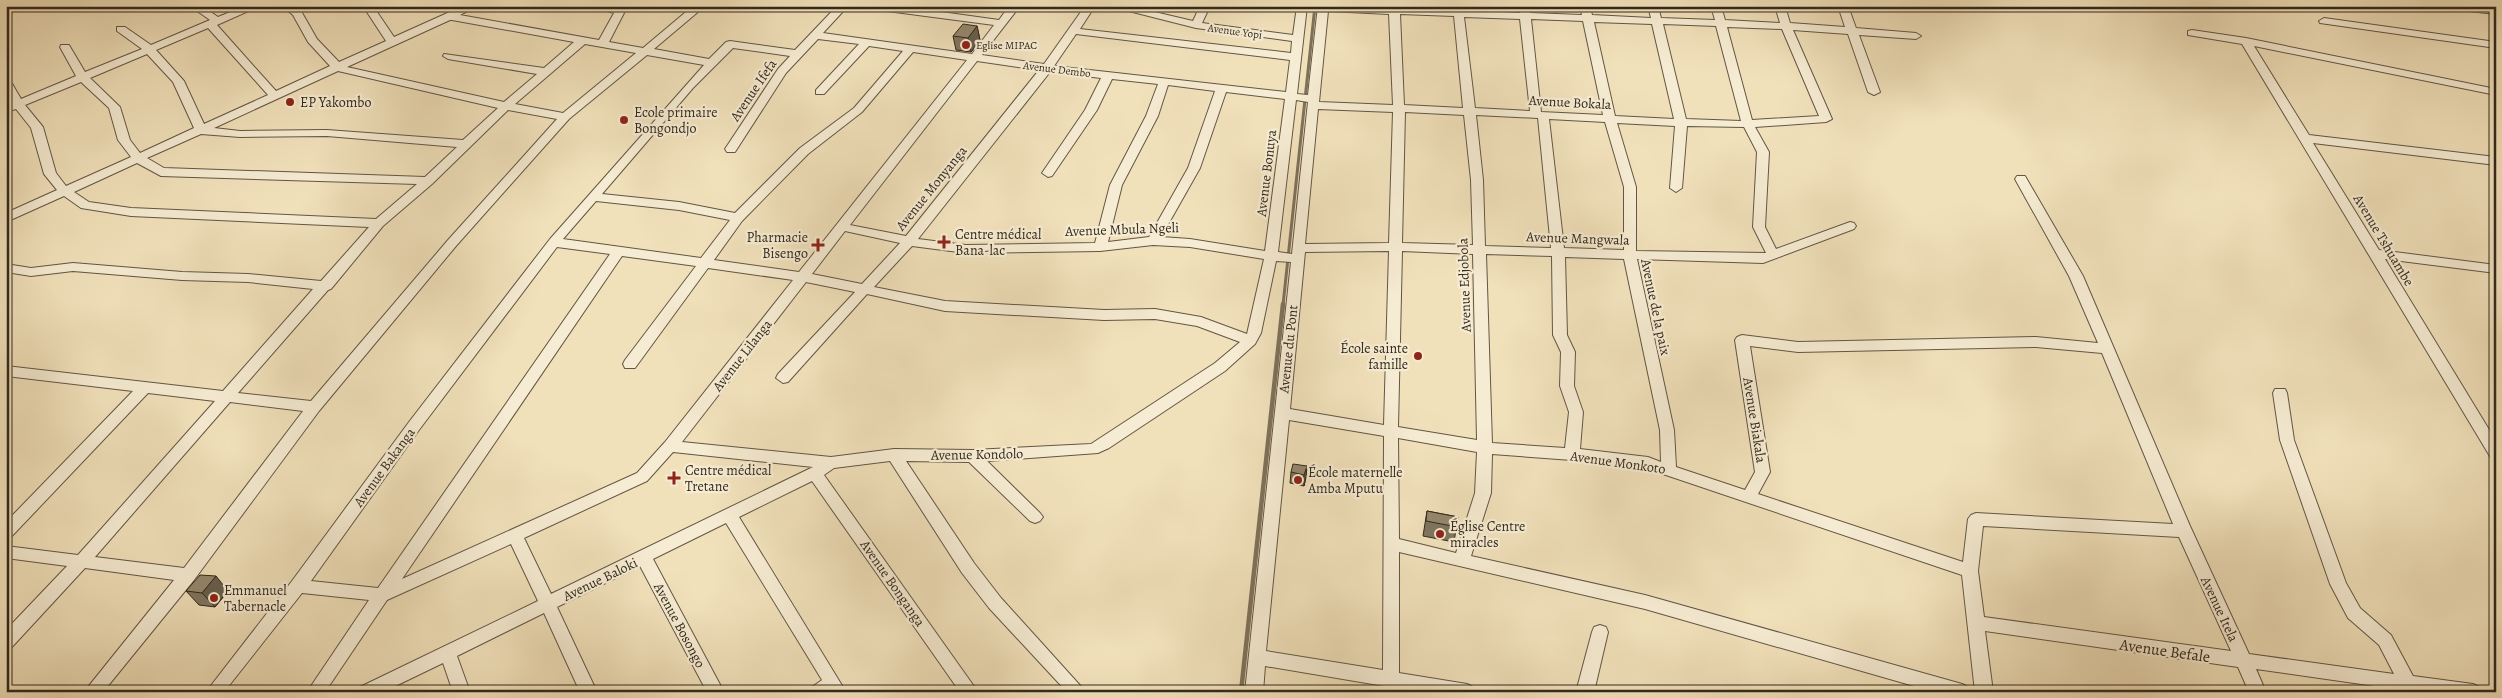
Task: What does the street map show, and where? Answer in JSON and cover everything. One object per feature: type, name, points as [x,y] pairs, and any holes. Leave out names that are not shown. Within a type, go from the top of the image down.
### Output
[{"type":"street","points":[[195,6],[215,23],[275,96]]},
{"type":"street","points":[[6,109],[83,78],[148,48],[255,6]]},
{"type":"street","points":[[288,6],[297,13],[312,40],[338,68],[506,106],[565,117]]},
{"type":"street","points":[[368,6],[393,43]]},
{"type":"street","points":[[6,218],[452,17],[472,6]]},
{"type":"street","points":[[594,6],[620,11],[602,43]]},
{"type":"street","points":[[92,692],[188,575],[314,407],[452,243],[565,117],[649,50],[700,6]]},
{"type":"street","name":"Avenue Ifefa","points":[[732,149],[782,71],[843,6]]},
{"type":"street","points":[[872,6],[1001,24]]},
{"type":"street","name":"Avenue Lilanga","points":[[383,595],[642,477],[670,446],[804,277],[1015,6]]},
{"type":"street","name":"Avenue Monyanga","points":[[784,378],[909,241],[1047,68],[1090,6]]},
{"type":"street","name":"Avenue Yopi","points":[[1114,6],[1196,24],[1247,33],[1299,39]]},
{"type":"street","points":[[1196,24],[1205,6]]},
{"type":"street","name":"Avenue Bonuya","points":[[1250,341],[1289,255],[1305,100],[1294,57],[1299,39],[1302,6]]},
{"type":"street","name":"Avenue de la paix","points":[[1585,6],[1610,119],[1630,187],[1630,255],[1667,430],[1669,468]]},
{"type":"street","points":[[1653,6],[1681,124],[1676,188]]},
{"type":"street","points":[[1716,6],[1748,124],[1763,152],[1759,227],[1773,255]]},
{"type":"street","points":[[1780,6],[1786,26]]},
{"type":"street","points":[[1843,6],[1874,92]]},
{"type":"street","points":[[2450,6],[2496,11]]},
{"type":"street","points":[[1323,7],[1525,12],[1587,20],[1786,26],[1916,36]]},
{"type":"street","name":"Avenue du Pont","points":[[1254,692],[1281,413],[1289,255],[1305,100],[1323,7]]},
{"type":"street","points":[[1391,678],[1390,430],[1397,247],[1399,109],[1394,9]]},
{"type":"street","name":"Avenue Edjobola","points":[[1459,10],[1477,180],[1485,447],[1482,493],[1462,560]]},
{"type":"street","points":[[1525,12],[1558,252],[1560,335],[1568,352],[1568,386],[1576,412],[1572,454]]},
{"type":"street","points":[[452,17],[649,50],[712,63]]},
{"type":"street","points":[[2324,21],[2496,45]]},
{"type":"street","name":"Avenue Bokala","points":[[1305,100],[1399,109],[1681,124],[1782,125],[1826,119],[1786,26]]},
{"type":"street","points":[[121,29],[148,48],[178,81],[201,130]]},
{"type":"street","points":[[1073,31],[1294,57]]},
{"type":"street","points":[[2192,34],[2246,41],[2496,92]]},
{"type":"street","name":"Avenue Dembo","points":[[815,36],[1047,68],[1222,88],[1305,100]]},
{"type":"street","points":[[6,642],[82,561],[326,286],[379,223],[428,181],[464,144],[506,106],[583,40]]},
{"type":"street","name":"Avenue Tshuambe","points":[[2246,41],[2496,454]]},
{"type":"street","points":[[820,92],[867,42]]},
{"type":"street","name":"Avenue Bakanga","points":[[214,692],[298,586],[414,426],[554,242],[689,86],[730,44],[798,54]]},
{"type":"street","points":[[65,47],[83,78],[114,107],[124,140],[138,158],[161,172],[428,181]]},
{"type":"street","points":[[630,364],[702,264],[738,218],[804,151],[858,110],[911,48]]},
{"type":"street","points":[[448,56],[547,72]]},
{"type":"street","points":[[1048,173],[1091,110],[1108,75]]},
{"type":"street","points":[[6,82],[18,104],[37,127],[50,174],[64,191],[85,205],[103,210],[379,223]]},
{"type":"street","points":[[1100,247],[1116,185],[1152,116],[1164,82]]},
{"type":"street","points":[[1153,242],[1194,168],[1222,88]]},
{"type":"street","points":[[201,130],[240,134],[327,133],[464,144]]},
{"type":"street","points":[[2305,138],[2495,163]]},
{"type":"street","name":"Avenue Itela","points":[[2020,180],[2076,276],[2183,528],[2258,692]]},
{"type":"street","points":[[594,197],[679,206],[738,218]]},
{"type":"street","name":"Avenue Mangwala","points":[[1289,255],[1397,247],[1763,259],[1850,226]]},
{"type":"street","name":"Avenue Mbula Ngeli","points":[[843,227],[909,241],[966,249],[1062,246],[1100,247],[1153,242],[1190,243],[1289,255]]},
{"type":"street","points":[[554,242],[804,277],[945,306],[1085,314],[1155,314],[1201,322],[1250,341]]},
{"type":"street","points":[[315,692],[618,251]]},
{"type":"street","points":[[2375,254],[2496,268]]},
{"type":"street","points":[[6,268],[31,272],[73,266],[182,276],[248,278],[326,286]]},
{"type":"street","name":"Avenue Biakala","points":[[1749,496],[1763,472],[1742,340],[1798,347],[2036,342],[2107,349]]},
{"type":"street","name":"Avenue Kondolo","points":[[670,446],[831,463],[894,455],[973,456],[1092,449],[1098,447],[1220,366],[1250,341]]},
{"type":"street","points":[[6,371],[314,407]]},
{"type":"street","points":[[6,532],[145,387]]},
{"type":"street","points":[[2280,393],[2287,440],[2338,584],[2354,613],[2385,640],[2408,683]]},
{"type":"street","name":"Avenue Monkoto","points":[[1281,413],[1485,447],[1572,454],[1648,463],[1669,468],[1970,571]]},
{"type":"street","points":[[2479,427],[2496,430]]},
{"type":"street","points":[[894,455],[968,568],[990,596],[1078,692]]},
{"type":"street","points":[[973,456],[1035,516]]},
{"type":"street","name":"Avenue Baloki","points":[[366,692],[448,654],[815,474],[831,463]]},
{"type":"street","name":"Avenue Bonganga","points":[[815,474],[970,692]]},
{"type":"street","points":[[729,516],[829,689]]},
{"type":"street","points":[[1984,692],[1970,571],[1976,519],[2183,528]]},
{"type":"street","points":[[515,535],[589,692]]},
{"type":"street","points":[[1391,544],[1645,602],[1962,692]]},
{"type":"street","points":[[6,552],[188,575]]},
{"type":"street","name":"Avenue Bosongo","points":[[644,558],[716,692]]},
{"type":"street","points":[[298,586],[383,595]]},
{"type":"street","name":"Avenue Befale","points":[[1977,623],[2473,692]]},
{"type":"street","points":[[1586,692],[1600,632]]},
{"type":"street","points":[[448,654],[462,692]]},
{"type":"street","points":[[1257,657],[1467,692]]},
{"type":"building","points":[[963,24],[977,26],[968,38],[953,36]]},
{"type":"building","points":[[1293,464],[1307,466],[1304,475],[1291,472]]},
{"type":"building","points":[[1427,511],[1458,517],[1457,527],[1426,521]]},
{"type":"building","points":[[200,575],[216,576],[202,593],[186,591]]},
{"type":"waterway","points":[[1283,305],[1315,6]]},
{"type":"waterway","points":[[1241,692],[1283,304]]},
{"type":"place","name":"Eglise MIPAC","points":[[966,45]]},
{"type":"place","name":"EP Yakombo","points":[[290,102]]},
{"type":"place","name":"Ecole primaire Bongondjo","points":[[624,120]]},
{"type":"place","name":"Centre médical Bana-lac","points":[[944,242]]},
{"type":"place","name":"Pharmacie Bisengo","points":[[818,245]]},
{"type":"place","name":"École sainte famille","points":[[1418,356]]},
{"type":"place","name":"Centre médical Tretane","points":[[674,478]]},
{"type":"place","name":"École maternelle Amba Mputu","points":[[1298,480]]},
{"type":"place","name":"Église Centre miracles","points":[[1440,534]]},
{"type":"place","name":"Emmanuel Tabernacle","points":[[214,598]]}]
